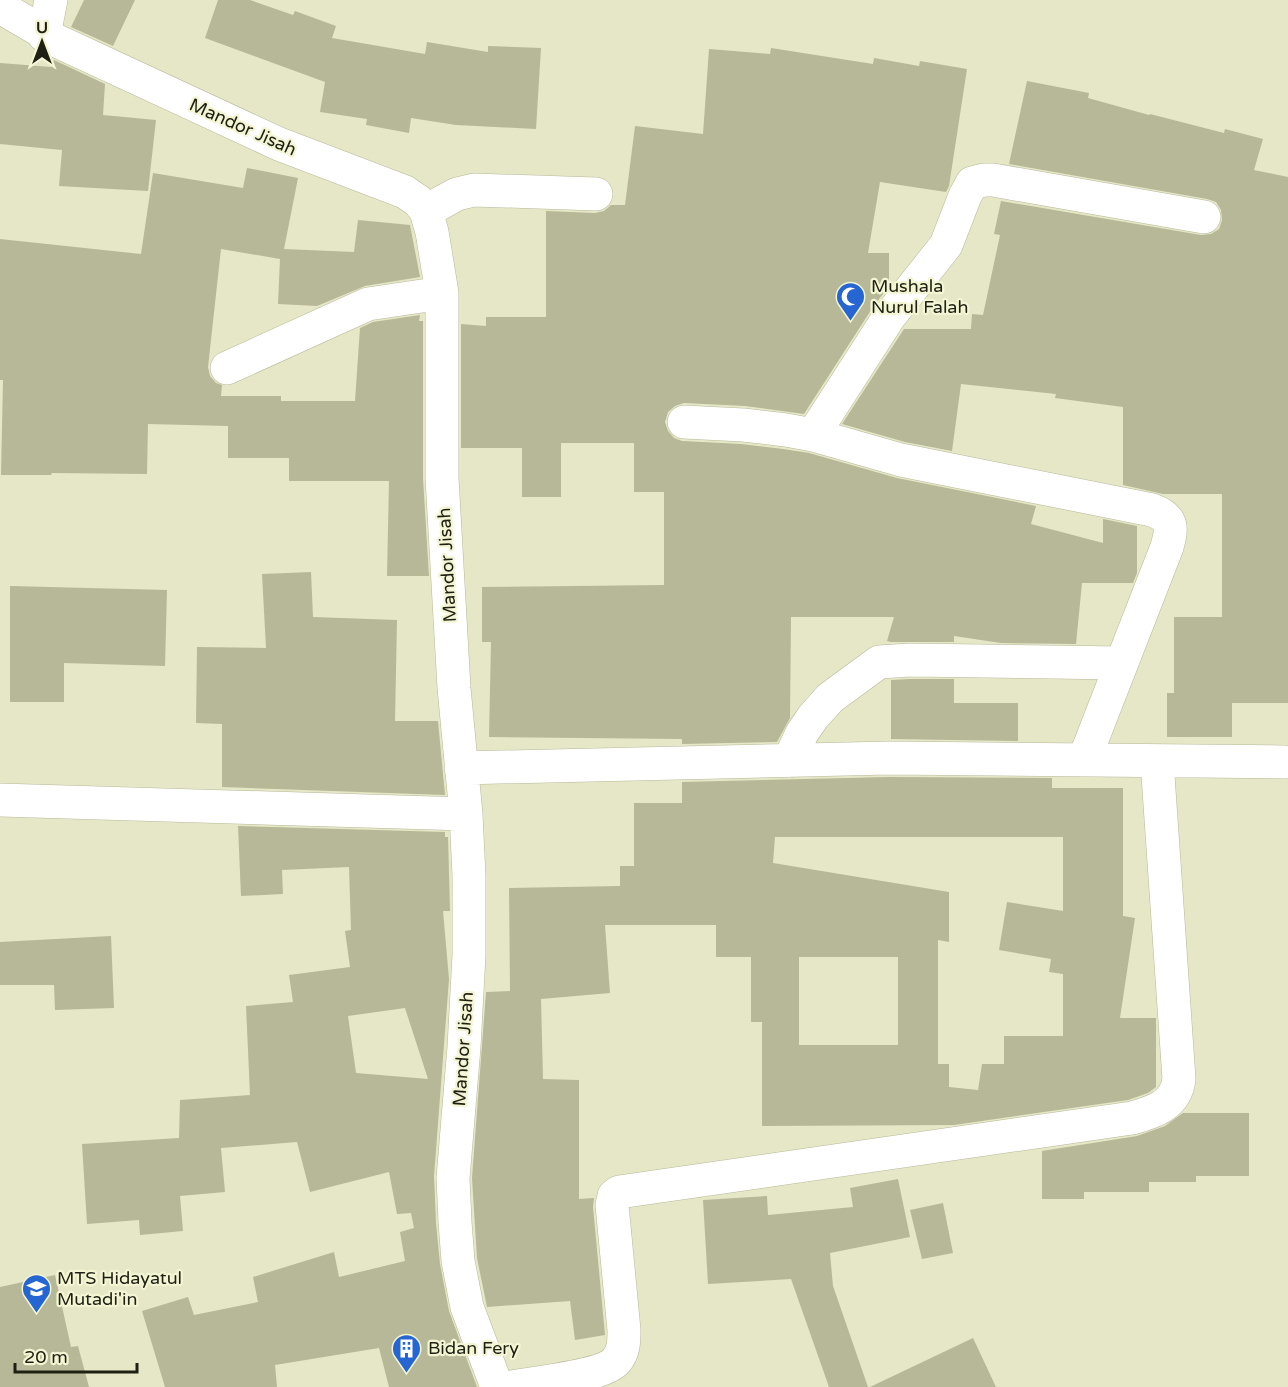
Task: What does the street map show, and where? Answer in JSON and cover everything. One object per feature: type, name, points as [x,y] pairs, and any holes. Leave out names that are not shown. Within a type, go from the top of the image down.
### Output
[{"type":"street","points":[[44,35],[51,0]]},
{"type":"street","name":"Mandor Jisah","points":[[0,7],[43,32],[44,35],[279,144],[405,192],[418,201],[426,211],[434,241],[442,293],[442,478],[454,688],[466,814],[469,876],[469,955],[453,1178],[455,1222],[458,1261],[467,1307],[497,1387]]},
{"type":"street","points":[[813,435],[889,317],[946,245],[972,183],[993,180],[1204,217]]},
{"type":"street","points":[[426,211],[457,194],[474,190],[596,194]]},
{"type":"street","points":[[227,368],[368,304],[442,293]]},
{"type":"street","points":[[684,422],[754,426],[813,435],[901,460],[1152,510],[1164,516],[1171,526],[1167,548],[1084,760]]},
{"type":"street","points":[[789,761],[813,717],[830,698],[850,681],[879,662],[910,660],[1121,663]]},
{"type":"street","points":[[461,768],[889,758],[1285,762]]},
{"type":"street","points":[[512,1387],[598,1371],[615,1362],[620,1354],[624,1344],[624,1330],[612,1205],[614,1196],[619,1192],[1132,1118],[1152,1113],[1171,1101],[1179,1079],[1157,761]]},
{"type":"street","points":[[0,800],[466,814]]},
{"type":"building","points":[[84,0],[135,0],[113,46],[71,27]]},
{"type":"building","points":[[218,0],[250,0],[293,15],[295,11],[336,26],[332,38],[425,54],[427,42],[488,52],[488,46],[541,48],[536,129],[456,125],[411,118],[409,133],[366,125],[367,119],[320,112],[325,82],[205,38]]},
{"type":"building","points":[[771,48],[873,64],[874,58],[919,66],[920,61],[967,69],[949,186],[946,192],[880,182],[868,253],[889,253],[889,286],[804,414],[745,406],[684,403],[668,412],[665,422],[668,431],[674,438],[682,441],[741,444],[809,453],[897,478],[1036,506],[1031,524],[1103,543],[1103,519],[1137,526],[1137,573],[1133,583],[1082,583],[1076,644],[1001,643],[954,636],[954,642],[891,642],[887,641],[894,617],[791,617],[790,718],[777,742],[682,744],[682,739],[489,737],[491,642],[482,642],[482,587],[664,585],[664,492],[634,492],[634,443],[561,443],[561,497],[522,497],[522,448],[461,448],[461,324],[486,326],[486,317],[546,317],[546,211],[595,213],[604,211],[611,205],[625,205],[635,126],[703,134],[709,49],[770,54]]},
{"type":"building","points":[[54,60],[105,84],[103,115],[156,120],[148,191],[59,186],[62,150],[0,144],[0,63],[51,67]]},
{"type":"building","points":[[1027,81],[1089,93],[1088,98],[1149,115],[1224,133],[1225,129],[1263,139],[1254,170],[1288,177],[1288,703],[1232,703],[1232,737],[1167,737],[1167,693],[1174,693],[1174,617],[1222,617],[1222,494],[1163,494],[1123,485],[1123,407],[1055,398],[1056,394],[961,384],[952,451],[905,442],[842,424],[904,329],[971,329],[972,314],[983,315],[1000,235],[994,234],[1001,201],[1201,235],[1211,234],[1219,229],[1222,220],[1221,210],[1216,202],[1207,199],[1009,164]]},
{"type":"building","points":[[247,168],[298,178],[284,249],[354,252],[358,220],[410,225],[420,277],[365,286],[317,306],[278,304],[280,259],[221,249],[208,367],[210,376],[216,383],[222,385],[221,396],[281,396],[281,401],[355,401],[360,328],[373,322],[420,315],[419,321],[423,321],[423,478],[429,576],[387,576],[389,481],[289,481],[289,458],[228,458],[228,426],[148,424],[147,474],[1,475],[3,380],[0,380],[0,239],[141,254],[153,173],[243,188]]},
{"type":"building","points":[[311,572],[313,617],[397,620],[395,721],[438,721],[445,795],[222,787],[222,724],[196,723],[197,647],[266,648],[262,574]]},
{"type":"building","points":[[10,586],[167,590],[165,666],[64,663],[64,702],[10,702]]},
{"type":"building","points":[[954,679],[954,703],[1018,703],[1018,741],[891,739],[891,680]]},
{"type":"building","points":[[889,777],[1052,778],[1052,788],[1123,788],[1123,916],[1135,918],[1120,1018],[1156,1018],[1156,1087],[1148,1093],[1128,1100],[954,1125],[762,1126],[762,1022],[751,1022],[751,957],[716,957],[716,925],[605,925],[610,993],[541,999],[543,1079],[579,1080],[579,1199],[594,1198],[605,1335],[575,1340],[570,1301],[487,1307],[477,1258],[472,1178],[486,992],[510,991],[509,888],[620,886],[620,866],[634,866],[634,803],[682,803],[682,782]],"holes":[[[775,837],[1063,837],[1063,911],[1007,902],[999,950],[1051,959],[1049,972],[1063,974],[1063,1036],[1004,1036],[1004,1064],[982,1064],[978,1090],[949,1087],[949,1064],[938,1064],[938,940],[949,942],[949,892],[773,863]],[[799,957],[898,957],[898,1045],[799,1045]]]},
{"type":"building","points":[[238,826],[445,832],[445,837],[448,837],[450,911],[443,911],[449,979],[434,1176],[436,1223],[440,1264],[449,1311],[477,1387],[389,1387],[379,1348],[275,1365],[277,1387],[165,1387],[142,1311],[188,1297],[194,1315],[258,1302],[253,1277],[334,1252],[339,1277],[405,1261],[400,1232],[414,1228],[411,1213],[397,1214],[389,1172],[310,1192],[297,1142],[221,1148],[225,1192],[180,1196],[183,1231],[140,1235],[139,1220],[87,1224],[82,1144],[179,1138],[180,1100],[250,1095],[246,1006],[293,1002],[289,975],[350,967],[345,931],[351,930],[349,867],[282,870],[283,894],[241,896]],"holes":[[[405,1008],[428,1079],[356,1073],[348,1016]]]},
{"type":"building","points":[[111,936],[114,1008],[55,1010],[54,985],[0,985],[0,942]]},
{"type":"building","points":[[1183,1113],[1249,1113],[1249,1176],[1196,1176],[1196,1182],[1149,1182],[1149,1192],[1084,1192],[1084,1199],[1042,1199],[1042,1151],[1137,1136],[1165,1126]]},
{"type":"building","points":[[898,1179],[910,1237],[830,1253],[833,1286],[868,1387],[829,1387],[791,1279],[708,1284],[703,1200],[767,1196],[768,1215],[853,1207],[850,1188]]},
{"type":"building","points":[[943,1203],[953,1253],[922,1259],[910,1210]]},
{"type":"building","points":[[55,1275],[71,1347],[78,1346],[89,1387],[0,1387],[0,1287]]},
{"type":"building","points":[[973,1338],[996,1387],[870,1387]]},
{"type":"place","name":"Mushala Nurul Falah","points":[[850,322]]},
{"type":"place","name":"MTS Hidayatul Mutadi'in","points":[[36,1314]]},
{"type":"place","name":"Bidan Fery","points":[[407,1374]]}]
